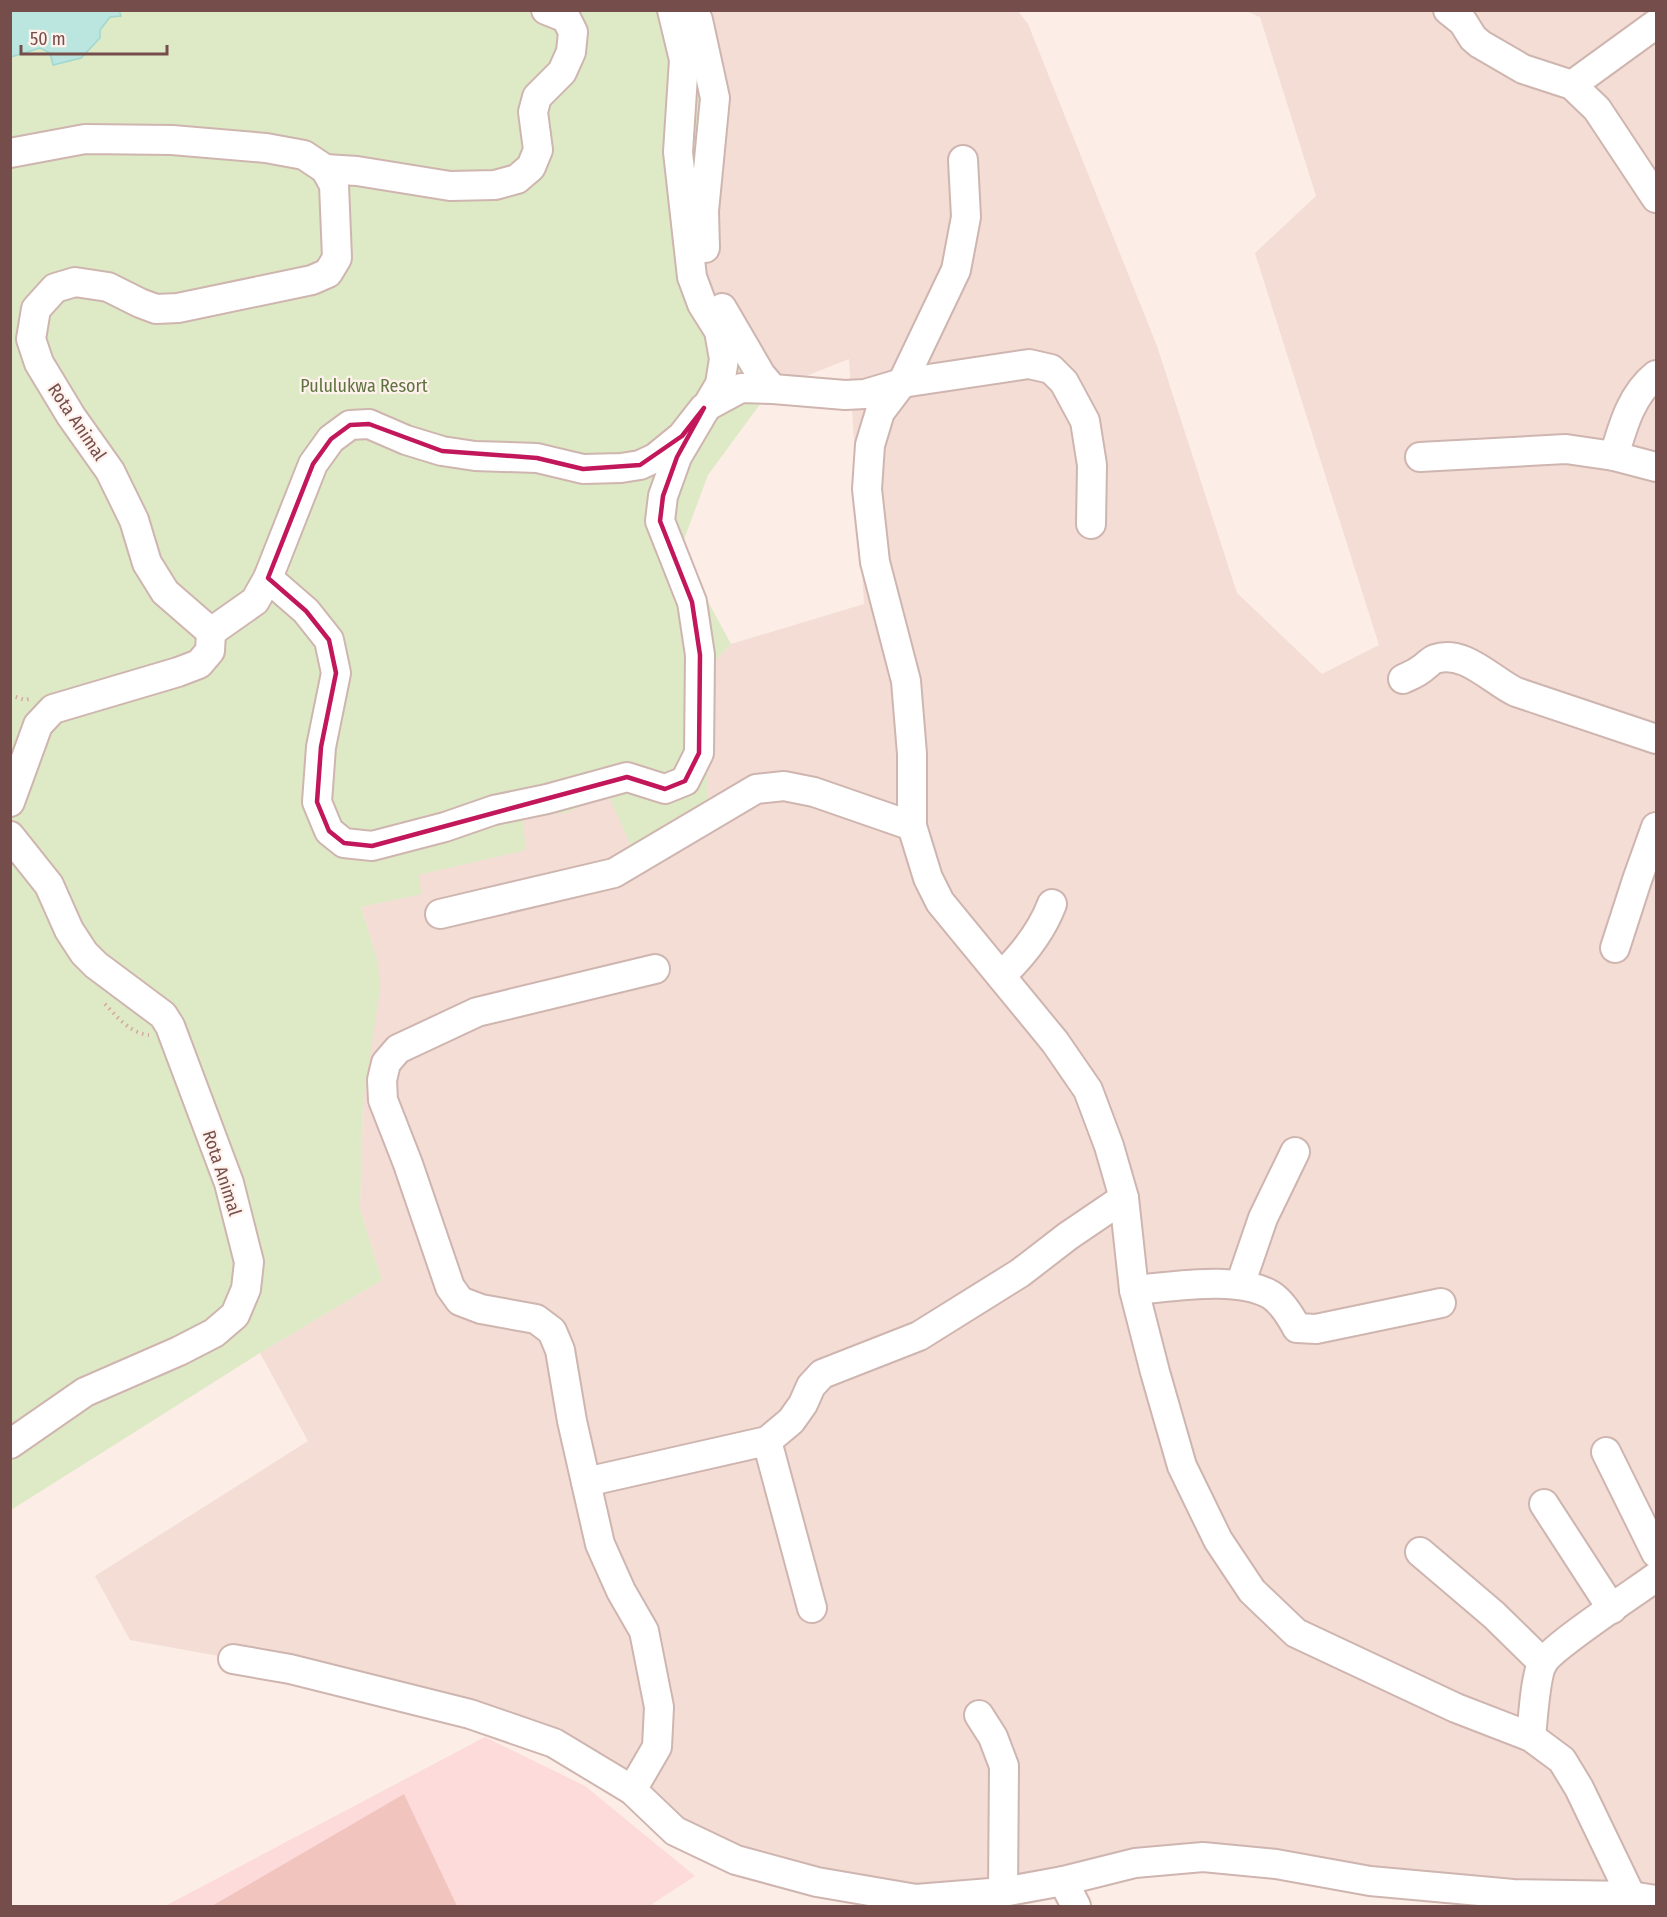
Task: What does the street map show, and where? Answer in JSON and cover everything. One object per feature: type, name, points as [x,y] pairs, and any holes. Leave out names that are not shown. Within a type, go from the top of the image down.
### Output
[{"type":"street","points":[[10,153],[86,139],[172,140],[266,148],[304,155],[325,169],[357,171],[450,186],[495,185],[518,179],[531,167],[538,150],[533,112],[537,97],[562,72],[571,52],[573,32],[566,18],[546,10]]},
{"type":"street","points":[[10,802],[38,724],[53,709],[199,664],[210,651],[211,633],[255,601],[268,578],[313,464],[331,438],[350,425],[369,424],[406,440],[453,453],[537,458],[583,469],[640,465],[655,458],[682,436],[720,384],[724,359],[719,331],[702,304],[692,277],[678,152],[684,60],[672,10]]},
{"type":"street","points":[[692,10],[698,20],[715,98],[704,211],[705,271],[718,300],[761,375],[773,389]]},
{"type":"street","points":[[1449,10],[1463,22],[1473,38],[1480,44],[1523,69],[1572,85],[1597,109],[1656,198]]},
{"type":"street","points":[[1572,85],[1656,24]]},
{"type":"street","points":[[963,160],[966,217],[956,270],[902,383],[880,412],[870,445],[867,489],[875,562],[906,681],[912,754],[912,826],[928,878],[940,902],[1055,1042],[1088,1090],[1109,1146],[1124,1198],[1134,1290],[1182,1466],[1218,1540],[1251,1591],[1296,1633],[1456,1708],[1531,1737],[1562,1760],[1644,1898]]},
{"type":"street","name":"Rota Animal","points":[[211,633],[165,592],[147,563],[134,520],[110,471],[71,416],[39,363],[31,339],[36,309],[55,288],[75,282],[108,287],[156,309],[178,308],[312,280],[328,273],[337,258],[337,236],[334,185],[325,169]]},
{"type":"street","points":[[660,521],[663,496],[677,457],[704,408],[741,388],[845,395],[865,394],[902,383],[1029,364],[1051,369],[1065,382],[1085,421],[1092,465],[1091,524]]},
{"type":"street","points":[[1614,456],[1625,421],[1637,396],[1656,375]]},
{"type":"street","points":[[1420,457],[1566,449],[1614,456],[1656,467]]},
{"type":"street","points":[[268,578],[306,611],[329,640],[336,673],[321,747],[317,802],[329,831],[344,843],[372,846],[445,827],[494,810],[547,799],[627,777],[665,789],[685,781],[699,753],[700,655],[693,602],[650,496],[621,468]]},
{"type":"street","points":[[1403,679],[1419,671],[1434,659],[1448,657],[1462,659],[1516,692],[1656,739]]},
{"type":"street","points":[[440,914],[614,873],[756,789],[784,786],[814,792],[912,826]]},
{"type":"street","points":[[1615,948],[1647,882],[1656,827]]},
{"type":"street","name":"Rota Animal","points":[[10,836],[49,885],[69,930],[84,953],[96,965],[163,1015],[170,1026],[229,1183],[249,1262],[246,1289],[235,1315],[214,1333],[179,1351],[85,1392],[10,1444]]},
{"type":"street","points":[[1001,976],[1035,938],[1046,921],[1052,904]]},
{"type":"street","points":[[632,1790],[657,1747],[659,1707],[644,1630],[621,1591],[600,1544],[560,1350],[552,1331],[536,1319],[481,1309],[460,1301],[450,1287],[408,1164],[383,1100],[382,1080],[386,1063],[398,1049],[477,1012],[656,969]]},
{"type":"street","points":[[1240,1285],[1263,1218],[1295,1152]]},
{"type":"street","points":[[586,1482],[767,1441],[792,1421],[811,1386],[822,1374],[919,1336],[1020,1273],[1068,1236],[1124,1198]]},
{"type":"street","points":[[1134,1290],[1215,1284],[1240,1285],[1272,1296],[1297,1328],[1316,1329],[1441,1303]]},
{"type":"street","points":[[767,1441],[812,1608]]},
{"type":"street","points":[[1606,1452],[1656,1553]]},
{"type":"street","points":[[1544,1504],[1612,1609]]},
{"type":"street","points":[[1420,1552],[1494,1615],[1543,1663]]},
{"type":"street","points":[[1531,1737],[1536,1693],[1543,1663],[1560,1647],[1656,1577]]},
{"type":"street","points":[[233,1659],[290,1669],[470,1714],[554,1743],[632,1790],[675,1831],[736,1860],[817,1882],[916,1899],[1003,1892],[1063,1881],[1135,1863],[1203,1857],[1276,1864],[1370,1881],[1513,1893],[1644,1898]]},
{"type":"street","points":[[979,1715],[993,1737],[1004,1766],[1003,1892]]},
{"type":"street","points":[[1063,1881],[1076,1906]]},
{"type":"highlighted area","points":[[704,408],[677,457],[663,496],[660,521],[692,602],[700,655],[699,753],[685,781],[665,789],[627,777],[372,846],[344,843],[329,831],[317,802],[321,747],[336,673],[329,640],[306,611],[268,578],[313,464],[331,439],[350,425],[369,424],[442,451],[537,458],[583,469],[640,465],[682,436]]},
{"type":"shaded area","points":[[692,11],[1018,11],[1028,24],[1157,346],[1237,593],[1322,674],[1379,645],[1255,253],[1316,196],[1260,17],[1246,11],[1656,11],[1656,1906],[1203,1857],[916,1899],[736,1860],[554,1743],[290,1669],[130,1640],[95,1576],[308,1441],[260,1353],[382,1280],[360,1209],[363,1102],[378,962],[361,907],[421,894],[417,875],[525,850],[522,816],[608,793],[633,851],[707,669],[731,644],[864,604],[849,359],[773,389],[718,300],[705,271],[704,211]]},
{"type":"shaded area","points":[[485,1737],[585,1786],[695,1876],[652,1904],[653,1906],[165,1906]]},
{"type":"green space","name":"Pululukwa Resort","points":[[11,11],[684,11],[705,99],[698,271],[766,396],[708,475],[680,550],[731,644],[707,669],[707,803],[633,851],[608,794],[566,813],[522,816],[526,850],[418,875],[422,894],[361,907],[378,962],[380,989],[363,1102],[360,1209],[382,1280],[260,1353],[11,1510]]},
{"type":"water","points":[[11,10],[119,10],[121,16],[110,17],[100,30],[100,38],[81,58],[53,65],[50,53],[40,48],[11,57]]},
{"type":"building","points":[[404,1794],[457,1906],[212,1906]]}]
